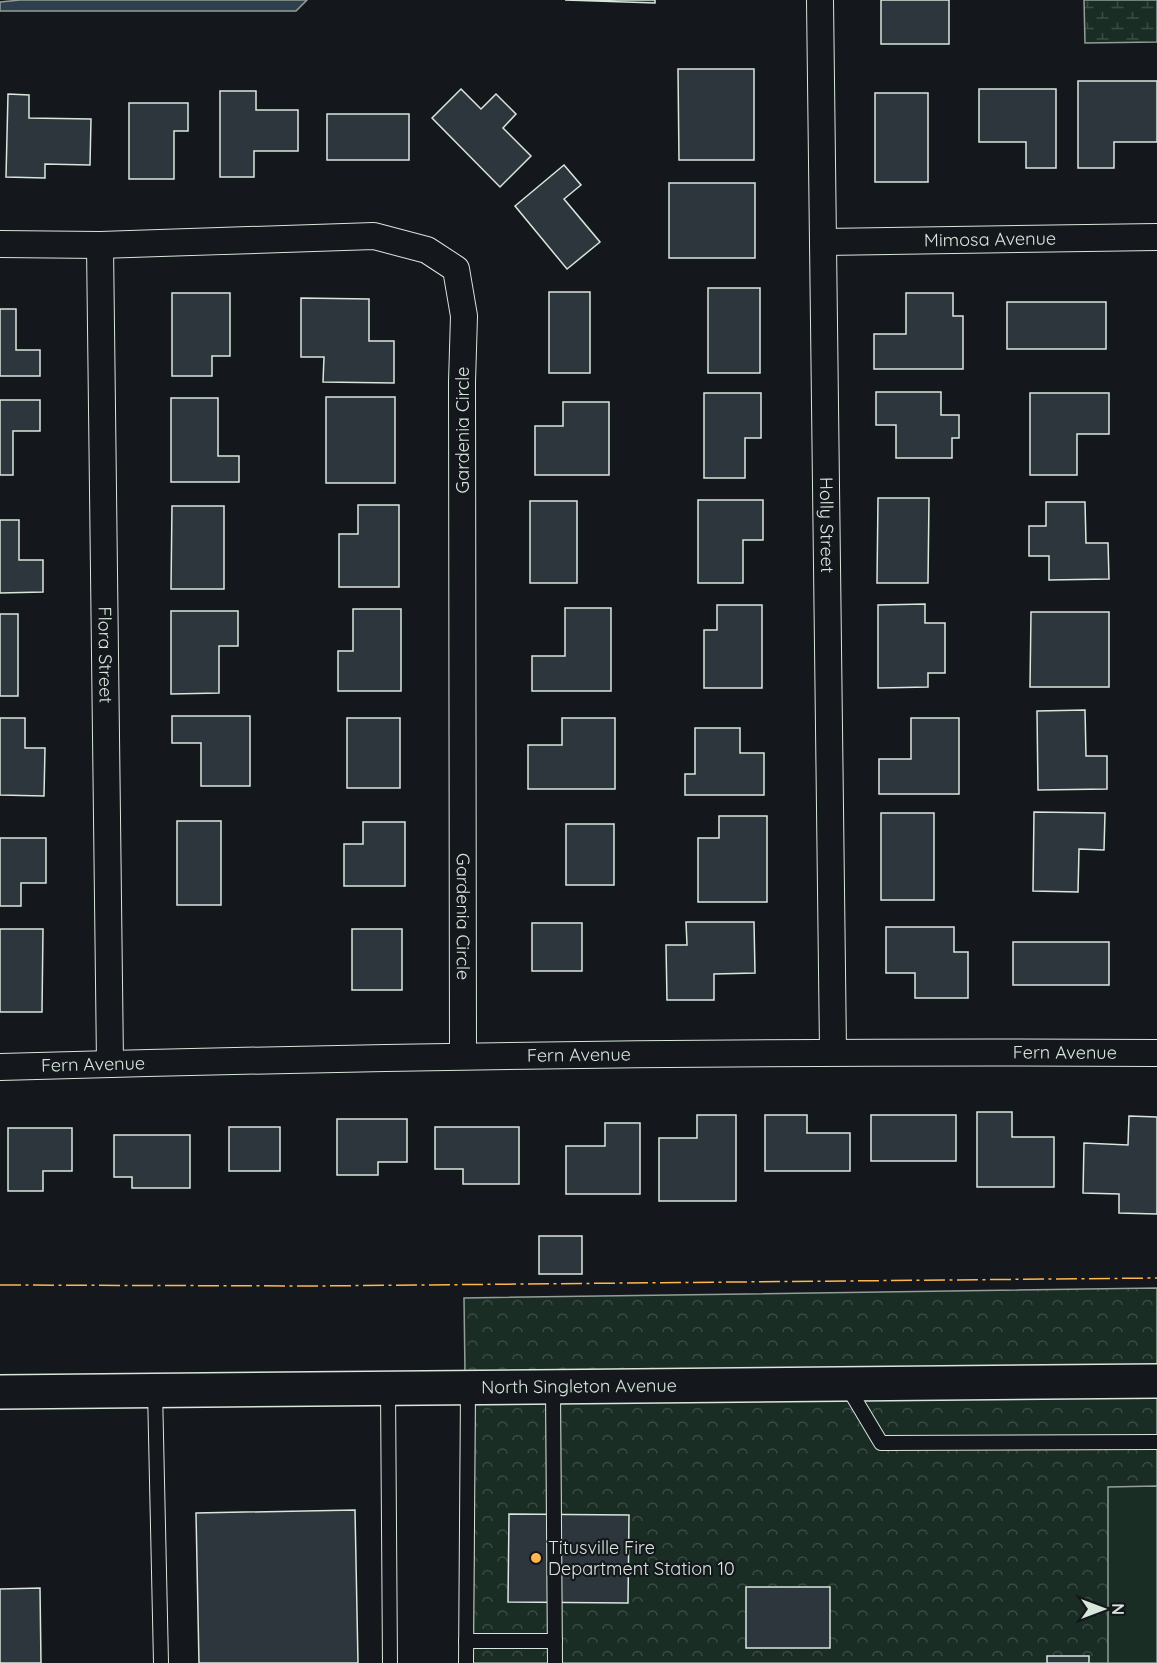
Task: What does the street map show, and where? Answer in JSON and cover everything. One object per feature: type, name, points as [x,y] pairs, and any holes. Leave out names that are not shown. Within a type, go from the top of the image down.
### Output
[{"type":"street","name":"Holly Street","points":[[820,0],[833,1051]]},
{"type":"street","name":"Gardenia Circle","points":[[0,244],[100,245],[374,236],[427,250],[456,269],[464,316],[462,382],[463,1056]]},
{"type":"street","name":"Mimosa Avenue","points":[[824,242],[1157,237]]},
{"type":"street","name":"Flora Street","points":[[100,245],[110,1064]]},
{"type":"street","name":"Fern Avenue","points":[[0,1067],[463,1056],[833,1051],[1157,1053]]},
{"type":"street","name":"North Singleton Avenue","points":[[0,1392],[1157,1382]]},
{"type":"lane","points":[[846,1384],[881,1443],[1157,1442]]},
{"type":"lane","points":[[553,1387],[555,1663]]},
{"type":"lane","points":[[466,1663],[468,1388]]},
{"type":"lane","points":[[388,1389],[390,1663]]},
{"type":"lane","points":[[155,1390],[160,1663]]},
{"type":"lane","points":[[466,1641],[555,1641]]},
{"type":"green space","points":[[1084,0],[1157,0],[1157,42],[1085,43]]},
{"type":"green space","points":[[1157,1288],[1157,1366],[465,1373],[464,1298]]},
{"type":"green space","points":[[1157,1396],[1157,1663],[470,1663],[466,1403]]},
{"type":"green space","points":[[1157,1486],[1157,1663],[1108,1663],[1108,1487]]},
{"type":"water","points":[[20,0],[307,0],[296,11],[0,11],[0,2]]},
{"type":"building","points":[[565,0],[655,0],[655,3]]},
{"type":"building","points":[[881,0],[949,0],[949,44],[881,44]]},
{"type":"building","points":[[678,69],[754,69],[754,160],[679,160]]},
{"type":"building","points":[[1078,81],[1157,81],[1157,142],[1114,142],[1114,168],[1078,168]]},
{"type":"building","points":[[461,89],[481,109],[496,94],[516,114],[503,128],[531,156],[500,187],[432,118]]},
{"type":"building","points":[[979,89],[1056,89],[1056,168],[1026,168],[1026,142],[979,142]]},
{"type":"building","points":[[220,91],[256,91],[256,110],[298,110],[298,151],[254,151],[254,177],[220,177]]},
{"type":"building","points":[[875,93],[928,93],[928,182],[875,182]]},
{"type":"building","points":[[8,94],[29,95],[29,118],[91,119],[90,165],[45,164],[45,178],[6,177]]},
{"type":"building","points":[[129,103],[188,103],[188,131],[174,131],[174,179],[129,179]]},
{"type":"building","points":[[327,114],[409,114],[409,160],[327,160]]},
{"type":"building","points":[[564,165],[581,185],[564,199],[600,242],[567,269],[515,206]]},
{"type":"building","points":[[669,183],[755,183],[755,258],[669,258]]},
{"type":"building","points":[[708,288],[760,288],[760,373],[708,373]]},
{"type":"building","points":[[549,292],[590,292],[590,373],[549,373]]},
{"type":"building","points":[[172,293],[230,293],[230,356],[212,356],[212,376],[172,376]]},
{"type":"building","points":[[906,293],[953,293],[953,316],[963,316],[963,369],[874,369],[874,334],[906,334]]},
{"type":"building","points":[[301,298],[369,299],[369,341],[394,341],[394,383],[323,382],[324,357],[301,357]]},
{"type":"building","points":[[1007,302],[1106,302],[1106,349],[1007,349]]},
{"type":"building","points":[[0,309],[16,309],[16,350],[40,350],[40,376],[0,376]]},
{"type":"building","points":[[876,392],[941,392],[941,415],[959,415],[959,438],[952,438],[952,458],[896,458],[896,425],[876,425]]},
{"type":"building","points":[[704,393],[761,393],[761,438],[745,438],[745,478],[704,478]]},
{"type":"building","points":[[1030,393],[1109,393],[1109,434],[1077,434],[1077,475],[1030,475]]},
{"type":"building","points":[[326,397],[395,397],[395,483],[326,483]]},
{"type":"building","points":[[171,398],[218,398],[218,456],[239,456],[239,482],[171,482]]},
{"type":"building","points":[[0,400],[40,400],[40,431],[13,431],[13,475],[0,475]]},
{"type":"building","points":[[563,402],[609,402],[609,475],[535,475],[535,426],[563,426]]},
{"type":"building","points":[[878,498],[929,498],[928,583],[877,583]]},
{"type":"building","points":[[698,500],[763,500],[763,540],[743,540],[743,583],[698,583]]},
{"type":"building","points":[[530,501],[577,501],[577,583],[530,583]]},
{"type":"building","points":[[1046,502],[1085,502],[1086,543],[1108,543],[1109,579],[1049,580],[1049,556],[1029,556],[1029,526],[1046,526]]},
{"type":"building","points":[[358,505],[399,505],[399,587],[339,587],[339,534],[358,534]]},
{"type":"building","points":[[172,506],[224,506],[224,589],[171,589]]},
{"type":"building","points":[[0,520],[19,520],[19,560],[43,560],[43,592],[0,593]]},
{"type":"building","points":[[925,604],[925,623],[945,623],[945,673],[928,673],[928,687],[878,688],[878,605]]},
{"type":"building","points":[[717,605],[762,605],[762,688],[704,688],[704,630],[717,630]]},
{"type":"building","points":[[565,608],[611,608],[611,691],[532,691],[532,656],[565,656]]},
{"type":"building","points":[[353,609],[401,609],[401,691],[338,691],[338,651],[353,651]]},
{"type":"building","points":[[171,611],[238,611],[238,646],[219,646],[219,693],[171,694]]},
{"type":"building","points":[[1031,612],[1109,612],[1109,687],[1030,687]]},
{"type":"building","points":[[0,614],[18,614],[18,696],[0,696]]},
{"type":"building","points":[[1085,710],[1086,756],[1107,756],[1107,789],[1038,790],[1037,711]]},
{"type":"building","points":[[172,716],[250,716],[250,786],[201,786],[201,743],[172,743]]},
{"type":"building","points":[[0,718],[25,718],[25,748],[45,748],[44,796],[0,795]]},
{"type":"building","points":[[347,718],[400,718],[400,788],[347,788]]},
{"type":"building","points":[[562,718],[615,718],[615,789],[528,789],[528,745],[562,745]]},
{"type":"building","points":[[911,718],[959,718],[959,794],[879,794],[879,759],[911,759]]},
{"type":"building","points":[[695,728],[740,728],[740,753],[764,753],[764,795],[685,795],[685,774],[695,774]]},
{"type":"building","points":[[1034,812],[1105,813],[1104,850],[1079,849],[1078,892],[1033,891]]},
{"type":"building","points":[[881,813],[934,813],[934,900],[881,900]]},
{"type":"building","points":[[719,816],[767,816],[767,902],[698,902],[698,838],[719,838]]},
{"type":"building","points":[[177,821],[221,821],[221,905],[177,905]]},
{"type":"building","points":[[363,822],[405,822],[405,886],[344,886],[344,844],[363,844]]},
{"type":"building","points":[[566,824],[614,824],[614,885],[566,885]]},
{"type":"building","points":[[0,838],[46,838],[46,883],[21,883],[21,906],[0,906]]},
{"type":"building","points":[[686,922],[754,922],[755,973],[714,974],[714,1000],[667,1000],[666,945],[687,945]]},
{"type":"building","points":[[532,923],[582,923],[582,971],[532,971]]},
{"type":"building","points":[[886,927],[954,927],[954,952],[968,952],[968,998],[915,998],[915,973],[886,973]]},
{"type":"building","points":[[0,929],[43,929],[42,1012],[0,1012]]},
{"type":"building","points":[[352,929],[402,929],[402,990],[352,990]]},
{"type":"building","points":[[1013,942],[1109,942],[1109,985],[1013,985]]},
{"type":"building","points":[[977,1112],[1012,1112],[1012,1137],[1054,1137],[1054,1187],[977,1187]]},
{"type":"building","points":[[697,1115],[736,1115],[736,1201],[659,1201],[659,1138],[697,1138]]},
{"type":"building","points":[[765,1115],[807,1115],[807,1133],[850,1133],[850,1171],[765,1171]]},
{"type":"building","points":[[871,1115],[956,1115],[956,1161],[871,1161]]},
{"type":"building","points":[[1129,1116],[1157,1117],[1157,1214],[1119,1213],[1119,1194],[1083,1193],[1084,1143],[1128,1145]]},
{"type":"building","points":[[337,1119],[407,1119],[407,1162],[378,1162],[378,1175],[337,1175]]},
{"type":"building","points":[[605,1123],[640,1123],[640,1194],[566,1194],[566,1146],[605,1146]]},
{"type":"building","points":[[229,1127],[280,1127],[280,1171],[229,1171]]},
{"type":"building","points":[[435,1127],[519,1127],[519,1184],[463,1184],[463,1169],[435,1169]]},
{"type":"building","points":[[8,1128],[72,1128],[72,1171],[43,1171],[43,1191],[8,1191]]},
{"type":"building","points":[[114,1135],[190,1135],[190,1188],[132,1188],[132,1177],[114,1177]]},
{"type":"building","points":[[539,1236],[582,1236],[582,1274],[539,1274]]},
{"type":"building","points":[[355,1510],[358,1663],[199,1663],[196,1513]]},
{"type":"building","points":[[509,1514],[629,1515],[628,1603],[508,1602]]},
{"type":"building","points":[[746,1587],[830,1587],[830,1648],[746,1648]]},
{"type":"building","points":[[40,1588],[41,1663],[0,1663],[0,1589]]},
{"type":"building","points":[[1047,1656],[1089,1656],[1089,1663],[1047,1663]]},
{"type":"power","points":[[0,1285],[315,1286],[1157,1278]]},
{"type":"place","name":"Titusville Fire Department Station 10","points":[[536,1558]]}]
